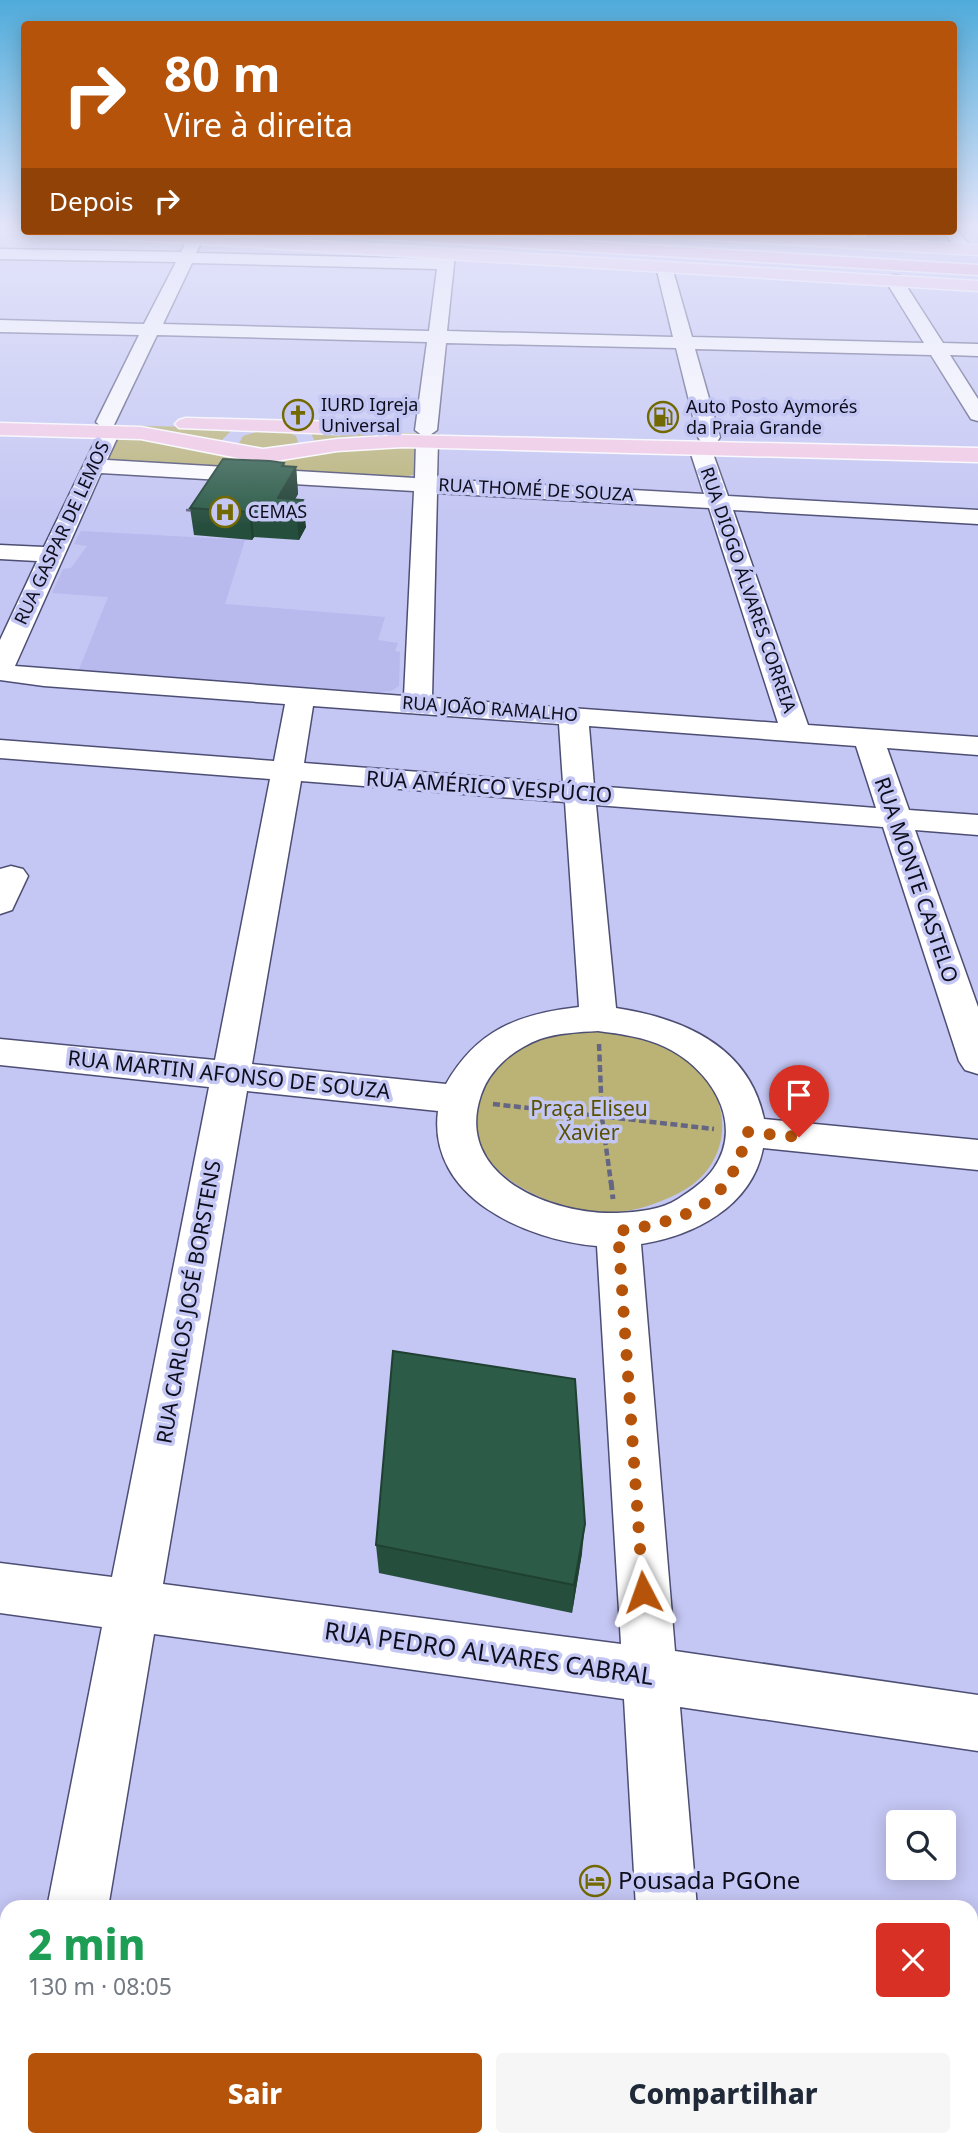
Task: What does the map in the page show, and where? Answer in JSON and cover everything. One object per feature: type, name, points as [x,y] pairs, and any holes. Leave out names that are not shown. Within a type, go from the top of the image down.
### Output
[{"type":"main road","points":[[0,419],[107,427],[262,456],[427,435]]},
{"type":"main road","points":[[233,451],[229,445],[232,437],[259,426]]},
{"type":"main road","points":[[0,429],[288,426],[427,435],[978,445]]},
{"type":"main road","points":[[288,426],[306,436],[306,443],[294,453]]},
{"type":"main road","points":[[705,442],[978,455]]},
{"type":"street","name":"RUA GASPAR DE LEMOS","points":[[2,672],[1,667],[93,466],[107,427],[153,325]]},
{"type":"street","points":[[418,704],[424,484],[438,325]]},
{"type":"street","name":"RUA DIOGO ÁLVARES CORREIA","points":[[681,325],[718,501],[796,732]]},
{"type":"street","points":[[922,325],[978,415]]},
{"type":"street","points":[[0,326],[978,350]]},
{"type":"street","name":"RUA THOMÉ DE SOUZA","points":[[93,466],[978,517]]},
{"type":"street","points":[[0,552],[52,555]]},
{"type":"street","name":"RUA JOÃO RAMALHO","points":[[2,672],[44,678],[978,746]]},
{"type":"street","name":"RUA CARLOS JOSÉ BORSTENS","points":[[78,1900],[301,696]]},
{"type":"street","points":[[573,715],[598,1018]]},
{"type":"street","name":"RUA MONTE CASTELO","points":[[868,737],[978,1061]]},
{"type":"street","name":"RUA AMÉRICO VESPÚCIO","points":[[0,750],[978,825]]},
{"type":"street","points":[[598,1018],[636,1023],[671,1034],[702,1052],[727,1075],[742,1103],[747,1132],[741,1161],[724,1188],[696,1209],[659,1224],[618,1231],[561,1224],[528,1213],[492,1191],[468,1162],[456,1131],[457,1099],[470,1072],[493,1049],[535,1028],[559,1021],[598,1018]]},
{"type":"street","name":"RUA MARTIN AFONSO DE SOUZA","points":[[0,1052],[457,1099]]},
{"type":"street","points":[[747,1132],[978,1155]]},
{"type":"street","points":[[618,1231],[666,1900]]},
{"type":"street","name":"RUA PEDRO ALVARES CABRAL","points":[[0,1588],[649,1675],[978,1723]]},
{"type":"path","points":[[186,510],[207,512]]},
{"type":"path","points":[[598,1018],[602,1118],[618,1231]]},
{"type":"path","points":[[457,1099],[602,1118],[747,1132]]},
{"type":"shaded area","points":[[81,531],[245,540],[225,604],[385,617],[378,640],[398,643],[395,651],[400,652],[399,686],[391,691],[380,692],[78,672],[108,597],[52,593],[63,569],[71,568],[87,546],[74,544]]},
{"type":"green space","points":[[113,425],[226,428],[231,431],[221,441],[216,442],[111,429]]},
{"type":"green space","points":[[263,430],[286,431],[296,436],[298,442],[277,452],[238,445],[243,436]]},
{"type":"green space","points":[[310,431],[440,434],[440,438],[315,442]]},
{"type":"green space","points":[[119,437],[143,437],[241,458],[349,447],[414,447],[418,450],[415,474],[402,478],[109,461],[113,440]]},
{"type":"green space","name":"Praça Eliseu Xavier","points":[[586,1031],[626,1036],[663,1047],[687,1061],[703,1076],[715,1093],[721,1111],[722,1131],[710,1167],[696,1182],[669,1198],[637,1209],[620,1212],[585,1210],[530,1192],[505,1176],[487,1157],[476,1134],[475,1108],[492,1072],[514,1053],[540,1039]]},
{"type":"building","points":[[223,459],[270,461],[284,463],[282,466],[296,467],[278,498],[303,500],[296,512],[190,508]]},
{"type":"building","points":[[393,1351],[575,1379],[585,1524],[574,1585],[376,1545]]},
{"type":"place","name":"IURD Igreja Universal","points":[[298,415]]},
{"type":"place","name":"Auto Posto Aymorés da Praia Grande","points":[[663,417]]},
{"type":"place","name":"CEMAS","points":[[225,512]]},
{"type":"place","name":"Pousada PGOne","points":[[595,1881]]},
{"type":"route","points":[[643,1592],[618,1231],[659,1224],[696,1209],[724,1188],[741,1161],[747,1132],[799,1137]]}]
